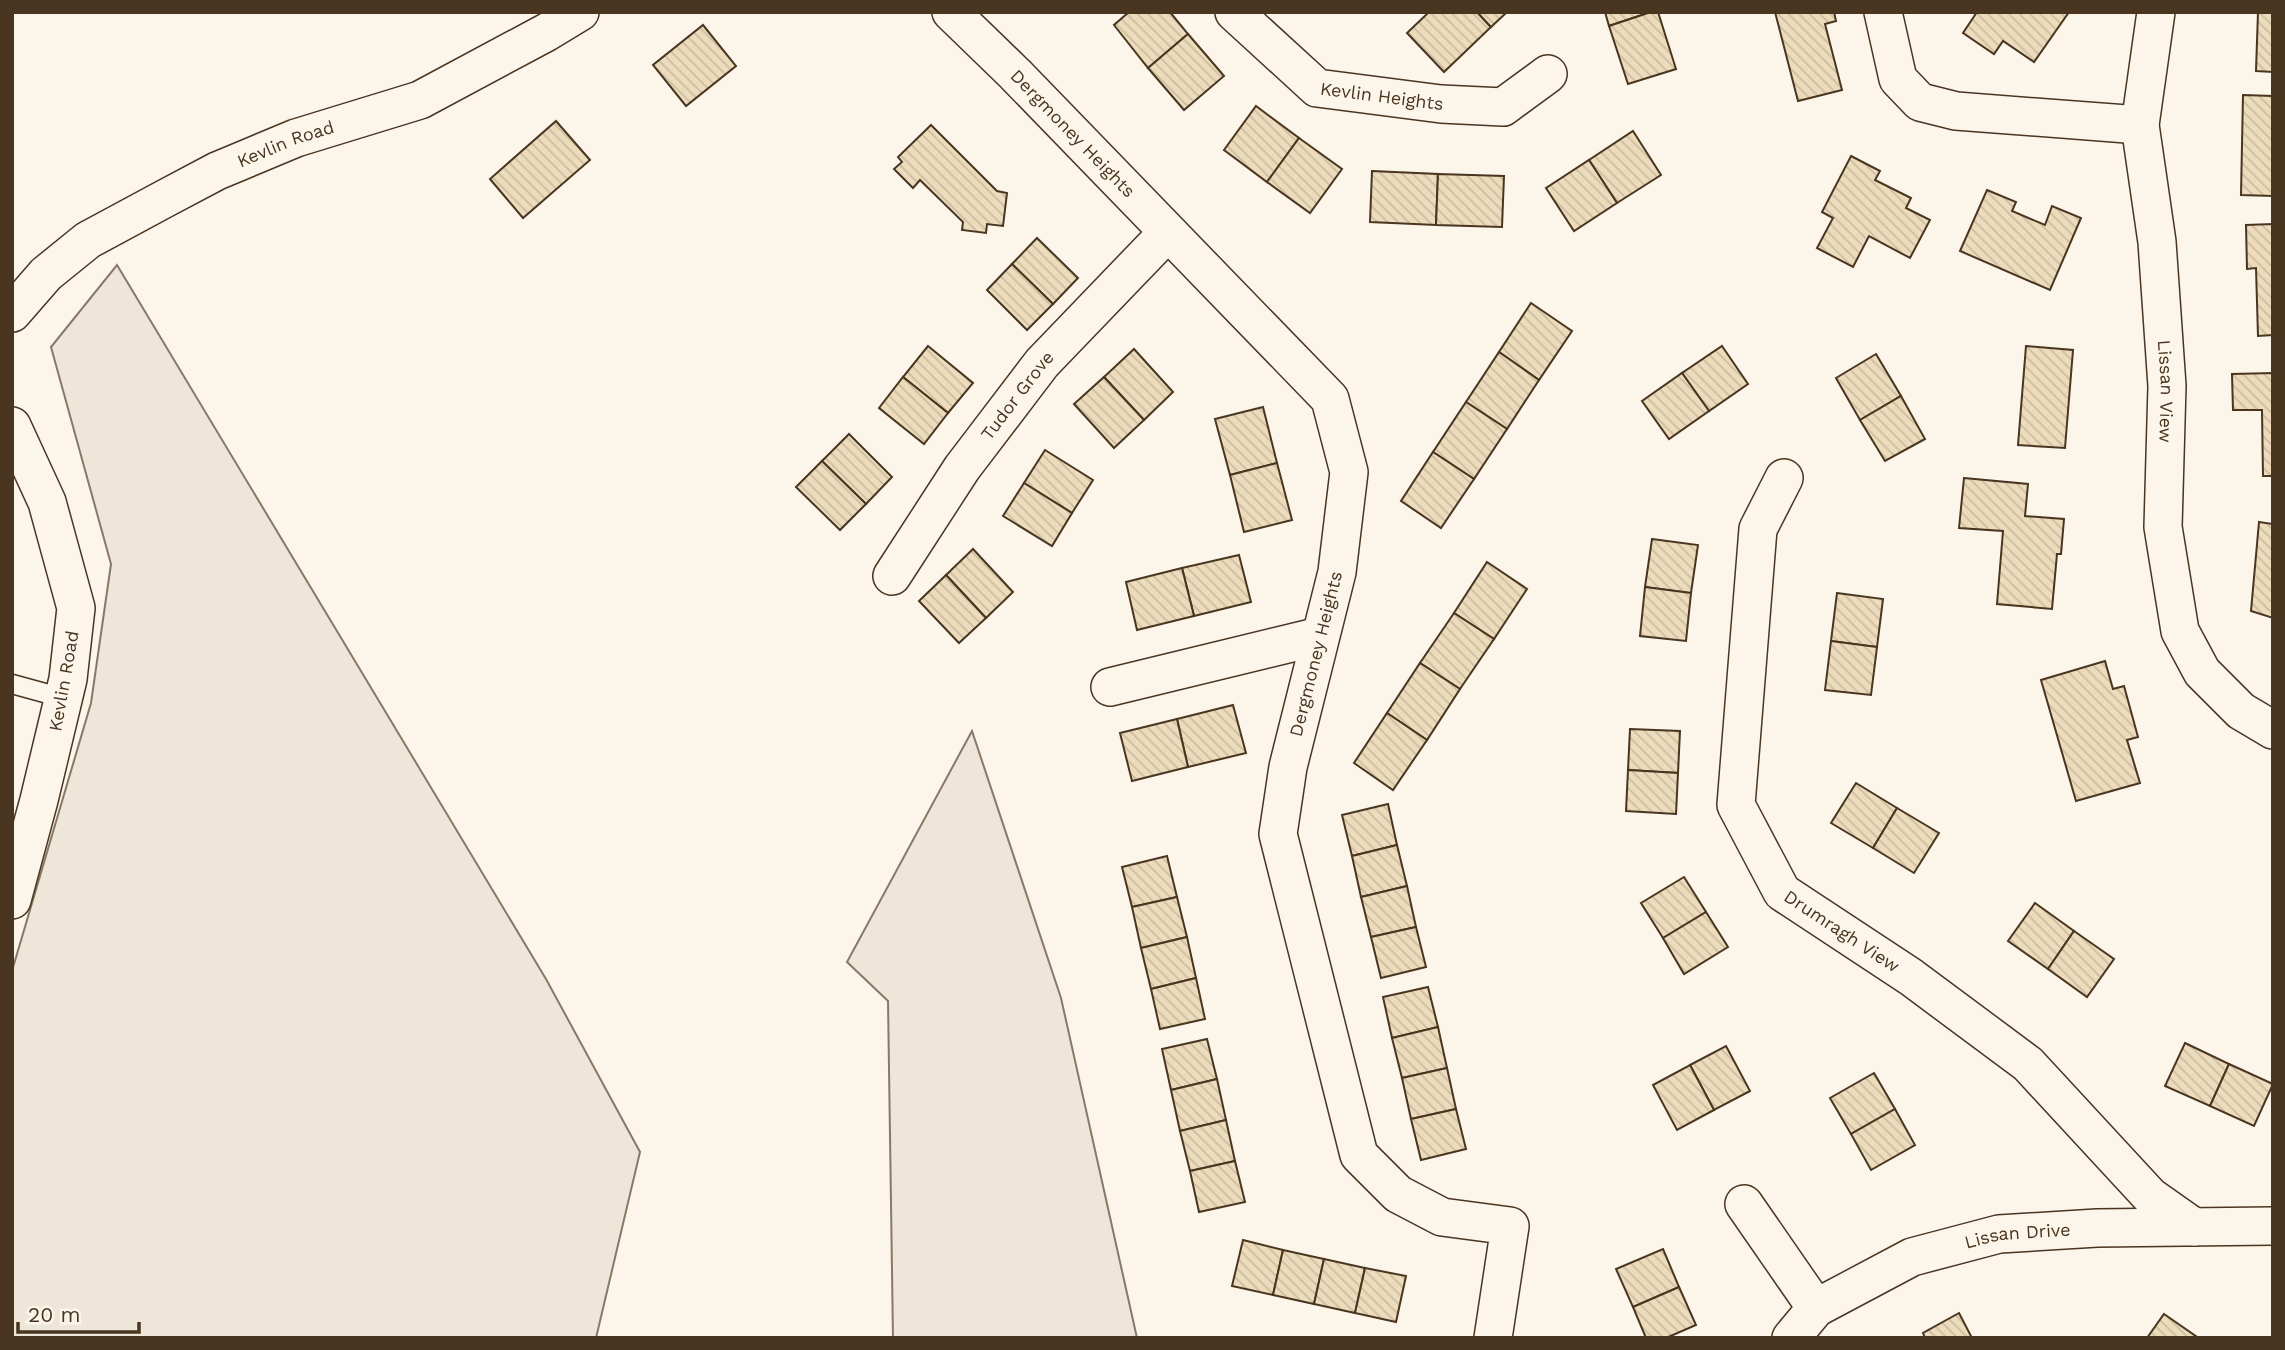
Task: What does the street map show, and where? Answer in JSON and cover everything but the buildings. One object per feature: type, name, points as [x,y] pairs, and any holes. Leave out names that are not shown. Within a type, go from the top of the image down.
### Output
[{"type":"street","name":"Kevlin Road","points":[[12,313],[46,274],[88,240],[166,198],[217,171],[296,138],[420,100],[580,12]]},
{"type":"street","name":"Dergmoney Heights","points":[[951,12],[1330,399],[1349,471],[1337,572],[1288,767],[1278,834],[1359,1155],[1398,1194],[1442,1217],[1510,1226],[1493,1338]]},
{"type":"street","name":"Kevlin Heights","points":[[1234,12],[1317,88],[1441,104],[1503,107],[1548,74]]},
{"type":"street","points":[[1883,12],[1898,79],[1920,102],[1956,111],[2140,125]]},
{"type":"street","name":"Lissan View","points":[[2156,12],[2140,125],[2157,242],[2166,373],[2163,527],[2179,631],[2202,672],[2241,711],[2273,730]]},
{"type":"street","name":"Tudor Grove","points":[[892,576],[962,468],[1042,363],[1167,233]]},
{"type":"street","name":"Kevlin Road","points":[[12,426],[47,502],[76,608],[63,698],[12,900]]},
{"type":"street","name":"Drumragh View","points":[[1784,478],[1758,529],[1736,805],[1783,892],[1911,977],[2028,1064],[2150,1196],[2194,1227]]},
{"type":"street","points":[[1110,687],[1320,636]]},
{"type":"street","points":[[1744,1204],[1816,1308]]},
{"type":"street","name":"Lissan Drive","points":[[1791,1338],[1816,1308],[1912,1256],[2000,1234],[2097,1228],[2273,1226]]},
{"type":"lane","points":[[12,684],[63,698]]},
{"type":"shaded area","points":[[117,265],[546,979],[640,1152],[596,1338],[12,1338],[12,971],[91,703],[111,564],[51,347]]},
{"type":"shaded area","points":[[972,731],[1061,998],[1137,1338],[893,1338],[888,1001],[847,962]]}]
